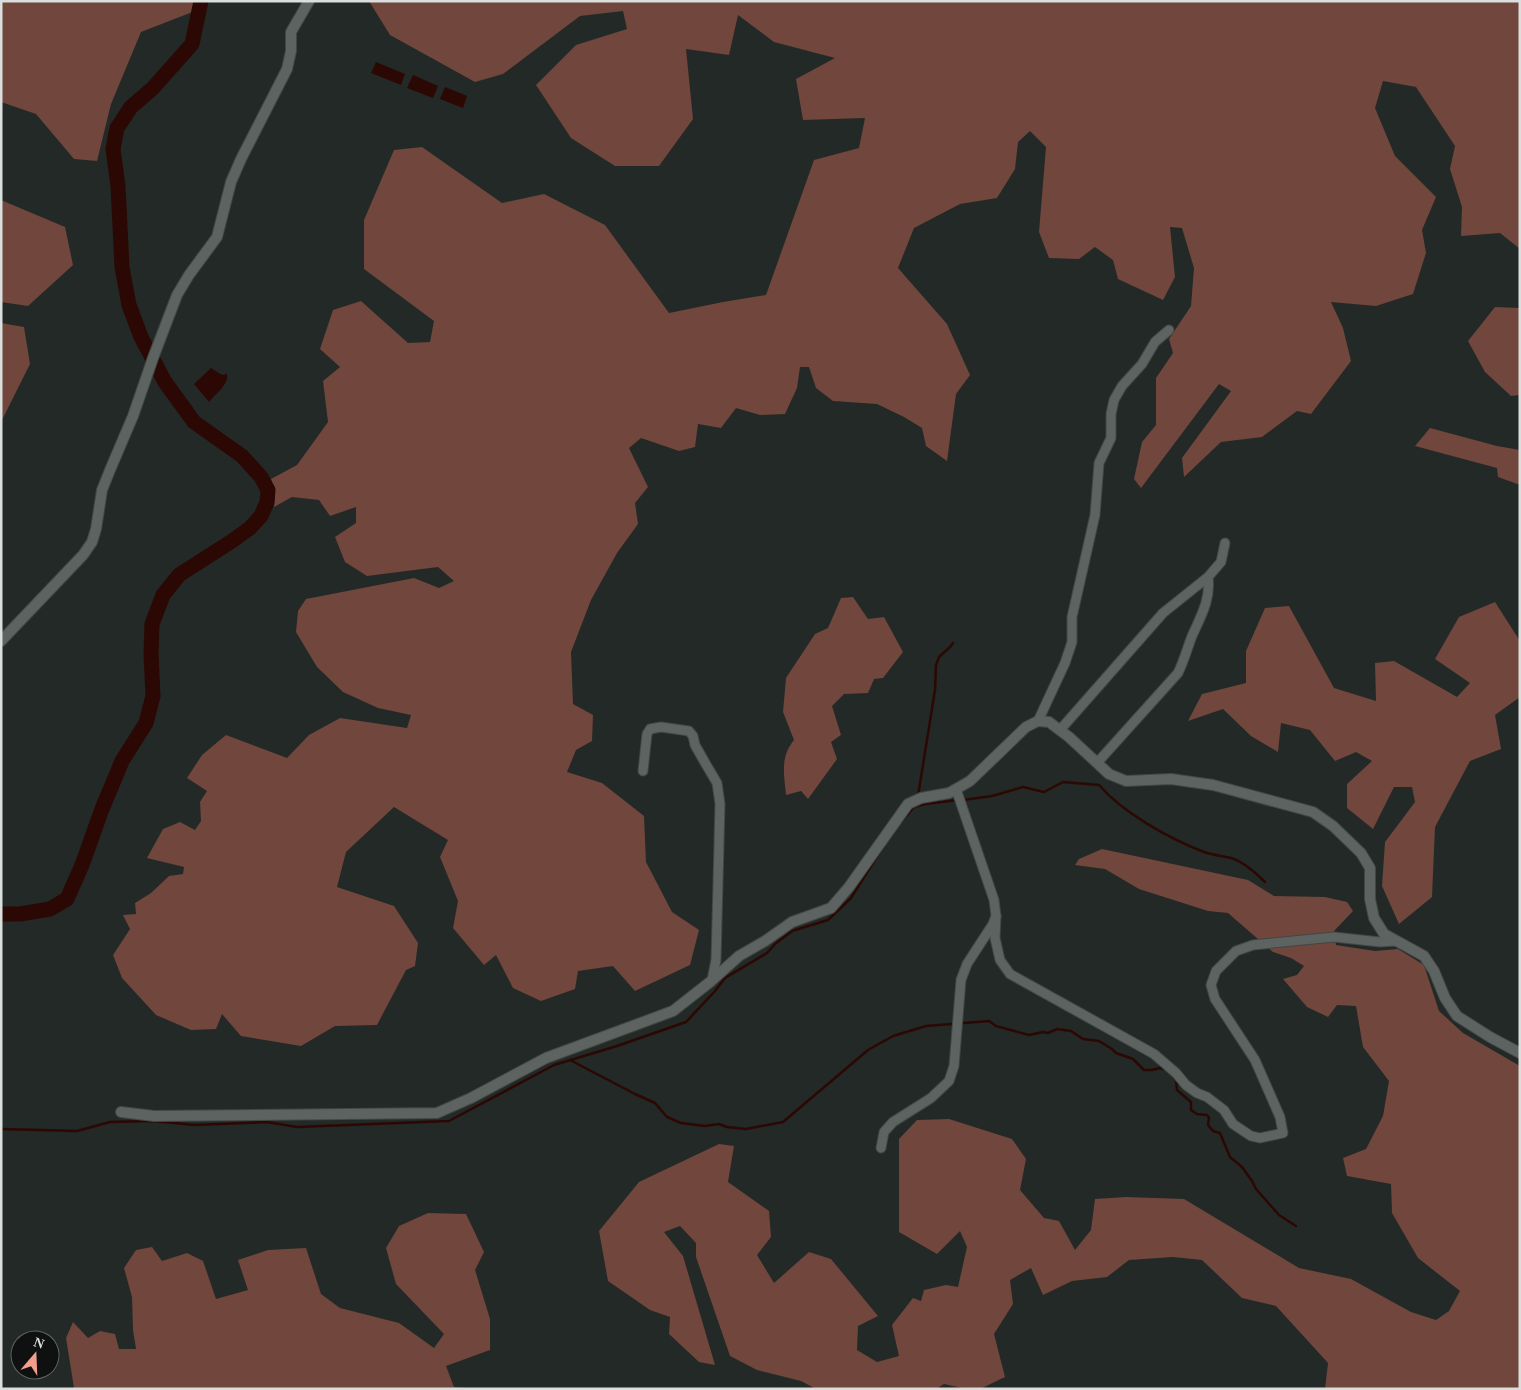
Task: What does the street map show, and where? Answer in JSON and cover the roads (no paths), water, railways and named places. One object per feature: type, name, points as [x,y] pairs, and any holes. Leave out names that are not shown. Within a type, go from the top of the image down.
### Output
[{"type":"street","points":[[1,641],[83,555],[92,542],[102,490],[133,416],[177,295],[189,274],[217,237],[231,182],[287,69],[291,32],[309,1]]},
{"type":"street","points":[[1038,721],[1065,663],[1072,642],[1072,617],[1095,515],[1099,463],[1110,438],[1111,414],[1114,400],[1122,386],[1142,364],[1155,342],[1169,330]]},
{"type":"street","points":[[1060,730],[1163,613],[1208,577],[1222,562],[1225,543]]},
{"type":"street","points":[[1097,763],[1178,673],[1202,616],[1210,588],[1208,577]]},
{"type":"street","points":[[121,1112],[154,1116],[437,1113],[471,1098],[546,1058],[673,1011],[739,956],[792,922],[831,908],[849,887],[908,804],[919,799],[949,793],[970,781],[1026,727],[1038,721],[1049,722],[1109,774],[1126,781],[1170,779],[1214,786],[1313,812],[1333,826],[1366,860],[1370,868],[1370,899],[1374,918],[1384,934],[1424,956],[1434,971],[1445,998],[1457,1016],[1520,1053]]},
{"type":"street","points":[[643,771],[646,734],[650,729],[661,727],[689,731],[717,783],[720,804],[716,960],[712,980]]},
{"type":"street","points":[[956,789],[994,900],[996,916],[995,938],[1000,960],[1010,974],[1154,1054],[1176,1073],[1186,1085],[1207,1097],[1224,1110],[1233,1124],[1251,1136],[1260,1138],[1283,1133],[1280,1117],[1255,1060],[1215,999],[1212,985],[1216,971],[1236,951],[1252,945],[1334,937],[1380,942],[1396,941]]},
{"type":"street","points":[[881,1148],[884,1132],[893,1122],[931,1098],[949,1081],[954,1066],[961,980],[967,964],[994,924],[996,916]]},
{"type":"waterway","points":[[1,914],[20,914],[50,909],[67,899],[122,761],[146,723],[153,696],[152,624],[163,595],[179,575],[250,528],[261,516],[267,502],[268,490],[261,477],[242,456],[194,422],[165,382],[141,337],[129,305],[122,267],[118,186],[113,149],[117,128],[131,107],[153,88],[192,44],[201,1]]},
{"type":"waterway","points":[[918,796],[935,690],[936,665],[939,657],[953,643]]},
{"type":"waterway","points":[[963,800],[992,796],[1023,787],[1044,792],[1063,782],[1099,785],[1121,805],[1148,824],[1204,852],[1240,862],[1265,882]]},
{"type":"waterway","points":[[901,822],[914,807],[958,800]]},
{"type":"waterway","points":[[1,1129],[77,1131],[110,1122],[153,1121],[195,1125],[267,1122],[297,1127],[449,1121],[554,1065],[686,1022],[725,978],[767,953],[792,931],[828,920],[851,898],[883,847]]},
{"type":"waterway","points":[[570,1060],[655,1103],[667,1117],[681,1123],[705,1126],[719,1124],[746,1129],[783,1122],[868,1050],[893,1036],[926,1026],[989,1021],[996,1026],[1029,1035],[1043,1032],[1048,1033],[1057,1029],[1071,1031],[1083,1039],[1099,1041],[1116,1053],[1133,1059],[1144,1070],[1160,1068],[1167,1070]]},
{"type":"waterway","points":[[1174,1077],[1177,1090],[1191,1102],[1191,1110],[1197,1114],[1207,1115],[1209,1118],[1208,1125],[1213,1131],[1220,1133],[1230,1157],[1242,1167],[1256,1189],[1279,1215],[1296,1226]]}]
